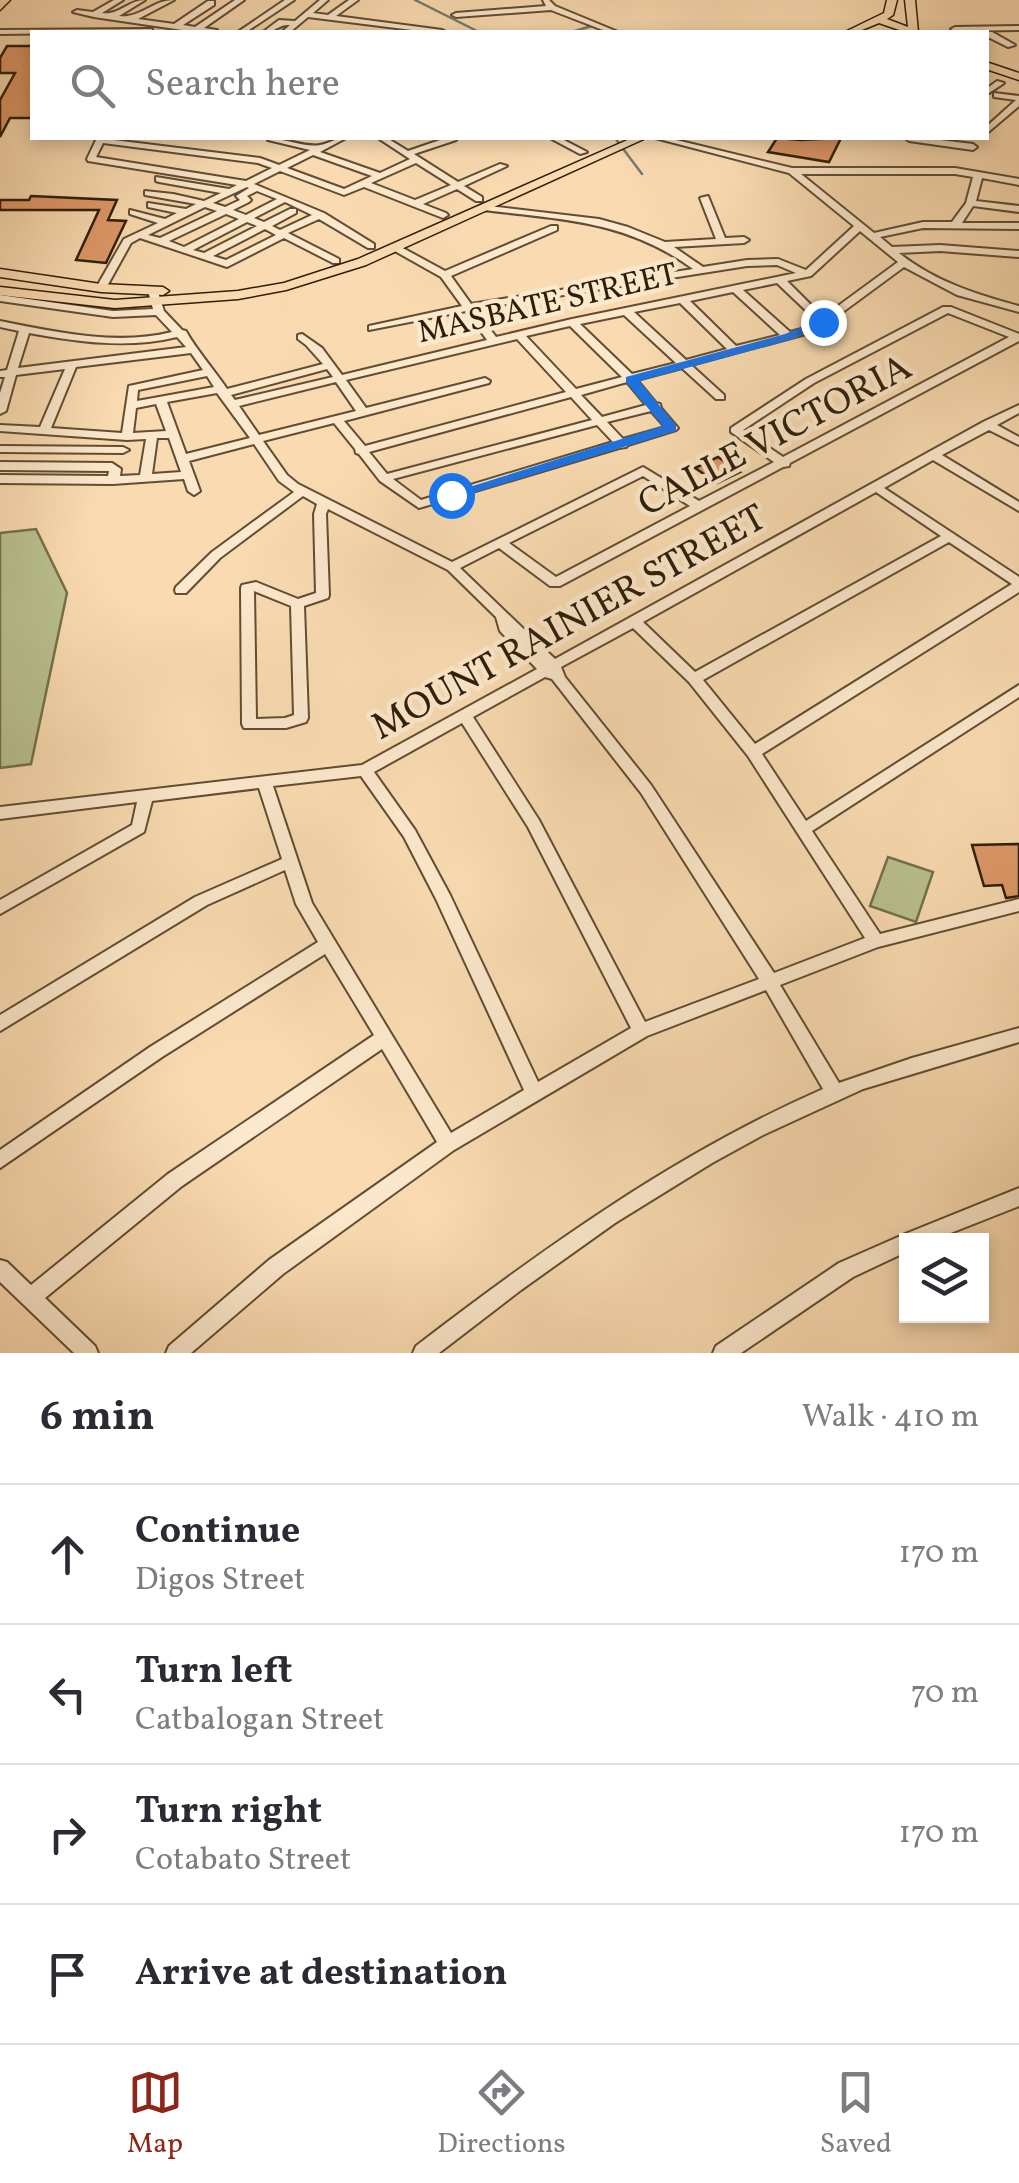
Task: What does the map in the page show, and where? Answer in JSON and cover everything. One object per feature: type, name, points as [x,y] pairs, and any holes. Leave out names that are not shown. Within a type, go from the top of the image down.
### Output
[{"type":"main road","points":[[0,8],[5,0]]},
{"type":"main road","points":[[881,25],[892,12],[892,0]]},
{"type":"main road","points":[[881,25],[910,6]]},
{"type":"main road","points":[[989,64],[1019,75]]},
{"type":"main road","points":[[0,295],[98,304],[286,286],[396,248],[612,140]]},
{"type":"main road","points":[[0,282],[151,299],[260,282],[336,261],[635,140]]},
{"type":"main road","points":[[0,273],[151,299]]},
{"type":"street","points":[[67,30],[85,0]]},
{"type":"street","points":[[94,15],[119,0]]},
{"type":"street","points":[[110,18],[143,0],[170,0]]},
{"type":"street","points":[[121,30],[196,30],[240,0]]},
{"type":"street","points":[[245,30],[290,0]]},
{"type":"street","points":[[329,18],[354,0]]},
{"type":"street","points":[[130,20],[159,2]]},
{"type":"street","points":[[176,27],[208,2]]},
{"type":"street","points":[[288,30],[320,3],[339,10]]},
{"type":"street","points":[[456,15],[549,4],[606,30]]},
{"type":"street","points":[[77,12],[130,20],[149,29]]},
{"type":"street","points":[[308,15],[425,30]]},
{"type":"street","points":[[271,30],[282,22],[296,24]]},
{"type":"street","points":[[356,30],[366,23]]},
{"type":"street","points":[[955,29],[962,30]]},
{"type":"street","points":[[0,32],[30,32]]},
{"type":"street","points":[[1007,37],[1006,32],[1007,37]]},
{"type":"street","points":[[1000,83],[992,94],[1019,100]]},
{"type":"street","points":[[989,129],[1019,100]]},
{"type":"street","points":[[101,140],[91,160],[244,183],[320,216],[371,246]]},
{"type":"street","points":[[105,140],[240,157],[280,167],[344,192],[449,140]]},
{"type":"street","points":[[130,146],[140,140]]},
{"type":"street","points":[[279,140],[380,176]]},
{"type":"street","points":[[102,288],[122,248],[140,235],[338,140]]},
{"type":"street","points":[[370,146],[382,140]]},
{"type":"street","points":[[389,140],[481,203],[631,227],[666,244],[701,270]]},
{"type":"street","points":[[558,140],[583,152]]},
{"type":"street","points":[[673,140],[792,171],[973,174],[1019,182]]},
{"type":"street","points":[[935,140],[975,143],[971,203],[955,226]]},
{"type":"street","points":[[304,176],[338,160]]},
{"type":"street","points":[[414,204],[503,166]]},
{"type":"street","points":[[792,171],[903,263],[962,293],[1019,309]]},
{"type":"street","points":[[158,179],[229,191]]},
{"type":"street","points":[[177,182],[151,205],[185,212]]},
{"type":"street","points":[[364,184],[443,215]]},
{"type":"street","points":[[160,242],[246,200],[242,196],[256,188]]},
{"type":"street","points":[[148,193],[228,209],[336,261]]},
{"type":"street","points":[[705,198],[721,240]]},
{"type":"street","points":[[185,250],[285,199]]},
{"type":"street","points":[[971,203],[1019,209]]},
{"type":"street","points":[[596,222],[607,210]]},
{"type":"street","points":[[204,256],[293,211]]},
{"type":"street","points":[[134,212],[166,222]]},
{"type":"street","points":[[140,235],[227,264],[320,216]]},
{"type":"street","points":[[880,243],[923,225],[1019,226]]},
{"type":"street","name":"MASBATE STREET","points":[[224,396],[337,379],[572,322],[781,281],[807,274],[860,226]]},
{"type":"street","points":[[444,275],[554,228]]},
{"type":"street","points":[[666,244],[744,240]]},
{"type":"street","points":[[880,243],[914,240]]},
{"type":"street","points":[[880,243],[1019,254]]},
{"type":"street","points":[[396,248],[444,275],[493,341]]},
{"type":"street","points":[[373,328],[471,307],[701,270],[770,262],[807,274]]},
{"type":"street","points":[[360,451],[789,337],[823,322],[903,263]]},
{"type":"street","points":[[781,281],[823,322]]},
{"type":"street","points":[[736,289],[789,337]]},
{"type":"street","points":[[574,290],[598,317]]},
{"type":"street","points":[[151,299],[194,348],[283,478],[452,567],[502,615],[505,628],[552,672],[646,788],[769,980],[835,1092]]},
{"type":"street","points":[[683,300],[735,351]]},
{"type":"street","name":"CALLE VICTORIA","points":[[500,543],[555,582],[784,464],[1017,339],[1016,335],[948,309],[810,381],[734,430],[784,464]]},
{"type":"street","points":[[626,311],[720,397]]},
{"type":"street","points":[[337,419],[384,478],[419,504],[622,445],[673,426],[572,322]]},
{"type":"street","points":[[0,324],[126,339],[152,340],[182,333]]},
{"type":"street","points":[[0,412],[25,329]]},
{"type":"street","points":[[519,335],[622,445]]},
{"type":"street","points":[[302,338],[315,344],[327,366],[364,412]]},
{"type":"street","points":[[0,374],[70,368],[194,348]]},
{"type":"street","points":[[132,405],[224,396],[327,366]]},
{"type":"street","points":[[44,432],[70,368]]},
{"type":"street","points":[[125,444],[133,388],[208,372]]},
{"type":"street","points":[[180,458],[485,381]]},
{"type":"street","points":[[161,401],[194,491]]},
{"type":"street","points":[[384,478],[656,406]]},
{"type":"street","name":"MOUNT RAINIER STREET","points":[[0,813],[365,770],[464,714],[552,672],[634,621],[1019,408]]},
{"type":"street","points":[[987,424],[1019,442]]},
{"type":"street","points":[[0,428],[65,433],[125,444]]},
{"type":"street","points":[[58,449],[65,433]]},
{"type":"street","points":[[0,449],[125,444],[173,434]]},
{"type":"street","points":[[145,478],[152,436]]},
{"type":"street","points":[[933,455],[1019,506]]},
{"type":"street","points":[[0,466],[112,467],[112,480]]},
{"type":"street","points":[[452,567],[643,471],[700,507]]},
{"type":"street","points":[[0,479],[112,480],[187,475]]},
{"type":"street","points":[[753,752],[1019,585],[876,488]]},
{"type":"street","points":[[181,590],[216,555],[302,491]]},
{"type":"street","points":[[297,604],[301,718],[286,723],[249,724],[247,588],[256,586],[297,604],[322,595],[320,514],[324,502]]},
{"type":"street","points":[[694,679],[949,537]]},
{"type":"street","points":[[634,621],[694,679],[753,752],[876,941]]},
{"type":"street","points":[[804,829],[1019,690]]},
{"type":"street","points":[[464,714],[534,824],[641,1031]]},
{"type":"street","points":[[365,770],[410,834],[436,883],[534,1093]]},
{"type":"street","points":[[265,783],[304,904],[448,1144]]},
{"type":"street","points":[[0,908],[139,828],[144,799]]},
{"type":"street","points":[[0,1024],[202,901],[289,862]]},
{"type":"street","points":[[176,1353],[276,1267],[448,1144],[641,1031],[876,941],[1019,905]]},
{"type":"street","points":[[0,1160],[156,1052],[328,944]]},
{"type":"street","points":[[422,1353],[579,1234],[715,1152],[835,1092],[1019,1035]]},
{"type":"street","points":[[31,1298],[176,1180],[382,1039]]},
{"type":"street","points":[[931,1233],[1019,1197]]},
{"type":"street","points":[[724,1353],[846,1270],[899,1246]]},
{"type":"street","points":[[0,1269],[88,1353]]},
{"type":"green space","points":[[36,529],[67,593],[31,764],[0,768],[0,533]]},
{"type":"green space","points":[[888,857],[933,872],[916,922],[870,906]]},
{"type":"building","points":[[7,46],[30,46],[30,118],[10,118],[0,137],[0,100],[15,73],[0,73],[0,58]]},
{"type":"building","points":[[776,140],[840,140],[829,162],[768,152]]},
{"type":"building","points":[[31,196],[117,200],[108,220],[126,221],[106,263],[76,260],[99,210],[0,210],[0,200],[29,200]]},
{"type":"building","points":[[718,457],[740,472],[717,483],[695,468]]},
{"type":"building","points":[[1019,844],[1019,896],[1006,898],[1002,885],[984,886],[972,845]]},
{"type":"waterway","points":[[415,0],[475,30]]},
{"type":"waterway","points":[[578,30],[592,26]]},
{"type":"waterway","points":[[616,140],[642,174]]},
{"type":"route","points":[[451,495],[672,428],[631,380],[789,337],[823,322]]}]
